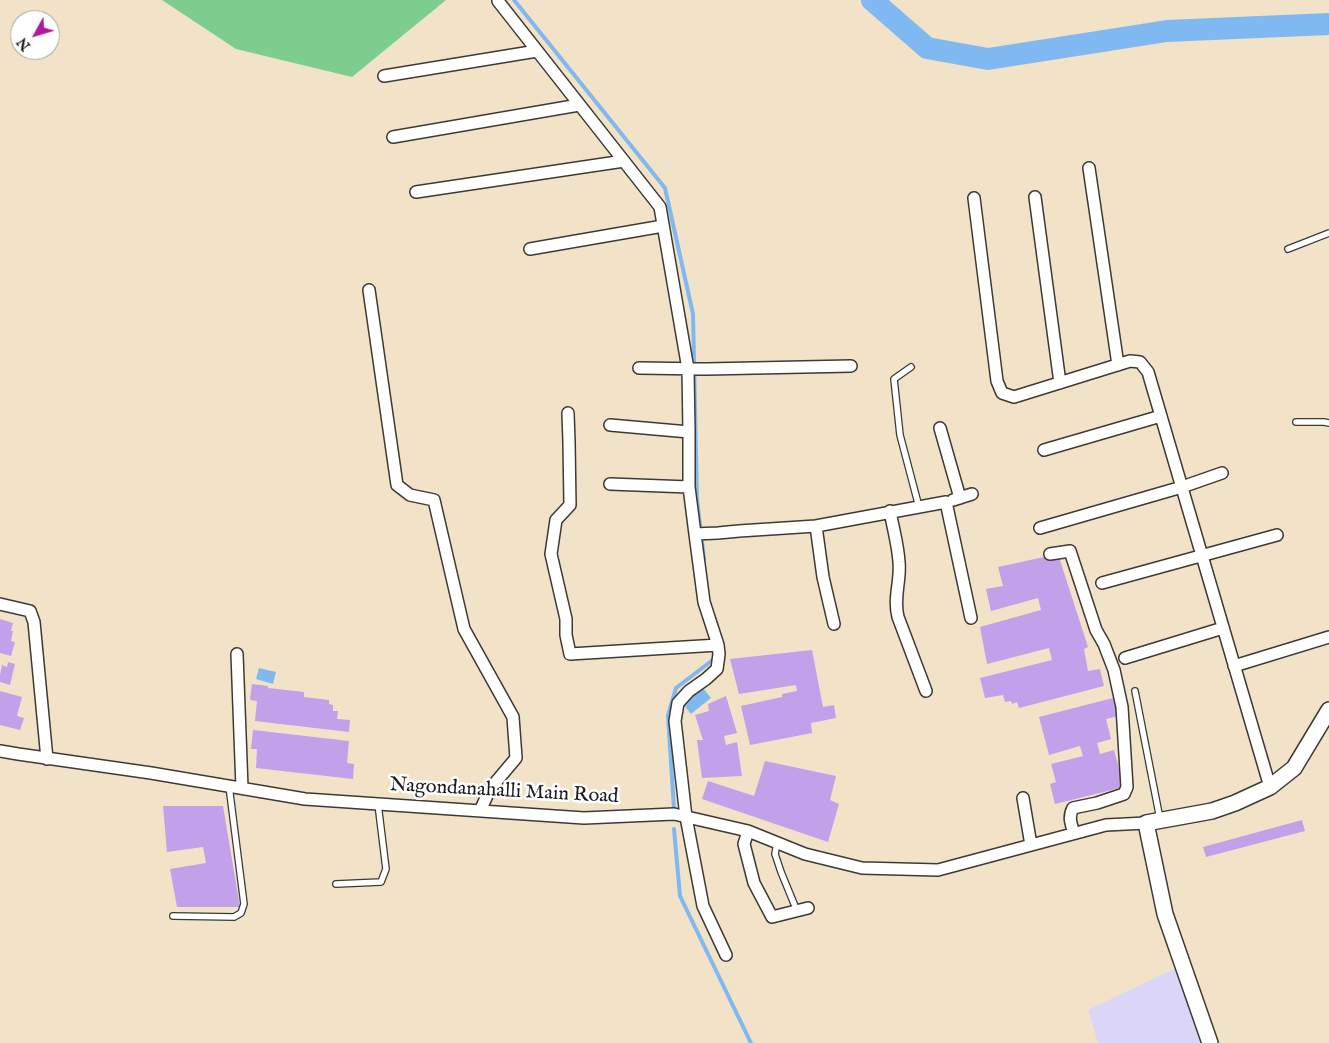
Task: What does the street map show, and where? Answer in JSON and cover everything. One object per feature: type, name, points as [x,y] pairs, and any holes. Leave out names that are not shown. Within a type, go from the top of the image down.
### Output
[{"type":"street","points":[[498,1],[660,207],[688,369],[689,487],[694,534],[704,602],[718,645],[719,654],[717,668],[706,679],[689,691],[678,703],[674,722],[686,817],[703,906],[726,955]]},
{"type":"street","points":[[384,76],[537,51]]},
{"type":"street","points":[[393,137],[580,105]]},
{"type":"street","points":[[416,192],[624,161]]},
{"type":"street","points":[[1089,168],[1118,365]]},
{"type":"street","points":[[1035,197],[1060,382]]},
{"type":"street","points":[[974,198],[997,381],[1002,393],[1014,397],[1130,361],[1140,362],[1148,372],[1270,786]]},
{"type":"street","points":[[530,249],[663,226]]},
{"type":"street","points":[[369,290],[397,485],[410,495],[434,500],[464,629],[513,717],[516,758],[490,788],[480,811]]},
{"type":"street","points":[[639,368],[851,366]]},
{"type":"street","points":[[568,413],[570,505],[556,520],[551,554],[566,619],[566,635],[570,654],[718,645]]},
{"type":"street","points":[[1044,450],[1161,416]]},
{"type":"street","points":[[610,425],[690,432]]},
{"type":"street","points":[[940,428],[960,498]]},
{"type":"street","points":[[1040,528],[1182,487],[1222,473]]},
{"type":"street","points":[[610,484],[689,487]]},
{"type":"street","points":[[694,534],[816,526],[946,502],[972,494]]},
{"type":"street","points":[[946,502],[971,618]]},
{"type":"street","points":[[890,512],[899,563],[896,608],[926,691]]},
{"type":"street","points":[[816,526],[823,577],[834,624]]},
{"type":"street","points":[[1102,583],[1277,535]]},
{"type":"street","points":[[1050,554],[1070,551],[1096,630],[1104,644],[1114,670],[1122,707],[1127,787],[1124,794],[1117,797],[1073,808],[1069,818],[1074,833]]},
{"type":"street","points":[[0,604],[30,611],[34,622],[47,759]]},
{"type":"street","points":[[1125,658],[1223,628]]},
{"type":"street","points":[[1234,666],[1329,637]]},
{"type":"street","points":[[236,654],[242,788]]},
{"type":"street","points":[[1210,1043],[1165,914],[1153,822],[1212,811],[1235,803],[1270,786],[1294,768],[1329,710]]},
{"type":"street","name":"Nagondanahalli Main Road","points":[[0,751],[151,773],[305,799],[584,818],[674,814],[748,831],[805,854],[862,868],[938,870],[1106,825],[1153,822]]},
{"type":"street","points":[[1023,798],[1031,845]]},
{"type":"street","points":[[748,831],[744,844],[754,883],[772,917],[802,910]]},
{"type":"lane","points":[[1288,249],[1329,233]]},
{"type":"lane","points":[[911,367],[894,379],[900,435],[919,507]]},
{"type":"lane","points":[[1296,422],[1329,423]]},
{"type":"lane","points":[[1135,691],[1153,822]]},
{"type":"lane","points":[[173,916],[234,917],[241,913],[244,904],[229,786]]},
{"type":"lane","points":[[336,884],[380,882],[386,869],[378,804]]},
{"type":"lane","points":[[777,843],[775,854],[802,910]]},
{"type":"shaded area","points":[[1178,967],[1209,1043],[1098,1043],[1088,1010]]},
{"type":"green space","points":[[162,0],[446,0],[352,77],[236,49]]},
{"type":"water","points":[[259,668],[276,672],[273,684],[256,679]]},
{"type":"water","points":[[702,687],[711,698],[691,714],[682,703]]},
{"type":"building","points":[[1058,554],[1088,647],[1084,649],[1088,671],[1100,669],[1104,686],[1019,708],[1017,702],[1012,704],[1011,701],[1005,702],[1003,695],[985,698],[980,678],[1052,660],[1049,648],[987,664],[980,627],[1041,610],[1038,598],[991,611],[986,589],[1003,586],[998,567]]},
{"type":"building","points":[[0,619],[13,623],[11,641],[15,642],[11,656],[0,653]]},
{"type":"building","points":[[812,650],[823,707],[834,705],[836,718],[811,723],[812,733],[750,745],[741,706],[782,697],[782,694],[797,691],[796,685],[739,694],[730,659]]},
{"type":"building","points":[[8,662],[15,664],[10,685],[0,682],[2,665],[7,667]]},
{"type":"building","points":[[252,684],[268,686],[268,688],[304,692],[304,697],[329,700],[329,704],[333,705],[333,711],[338,711],[337,719],[350,720],[349,732],[255,721],[257,701],[250,700]]},
{"type":"building","points":[[0,691],[22,697],[17,716],[24,718],[20,730],[0,725]]},
{"type":"building","points":[[726,696],[737,733],[724,736],[726,745],[737,742],[742,776],[702,778],[697,740],[703,740],[695,715],[709,711],[708,704]]},
{"type":"building","points":[[1113,698],[1118,716],[1106,719],[1111,739],[1097,743],[1100,754],[1114,750],[1124,787],[1055,804],[1050,784],[1056,782],[1051,764],[1083,756],[1080,746],[1049,755],[1039,717]]},
{"type":"building","points":[[253,730],[349,741],[347,763],[354,764],[353,779],[256,768],[257,749],[251,749]]},
{"type":"building","points":[[765,761],[836,776],[830,800],[839,804],[828,842],[702,799],[708,781],[754,796]]},
{"type":"building","points":[[163,806],[223,806],[240,907],[177,907],[170,869],[206,863],[203,847],[167,852]]},
{"type":"building","points":[[1302,820],[1305,831],[1206,857],[1203,847]]},
{"type":"waterway","points":[[514,0],[665,188],[693,314],[697,499],[704,559]]},
{"type":"waterway","points":[[872,0],[927,48],[988,59],[1167,31],[1329,24]]},
{"type":"waterway","points":[[674,809],[668,715],[676,688],[714,659]]},
{"type":"waterway","points":[[674,829],[680,896],[751,1043]]}]
